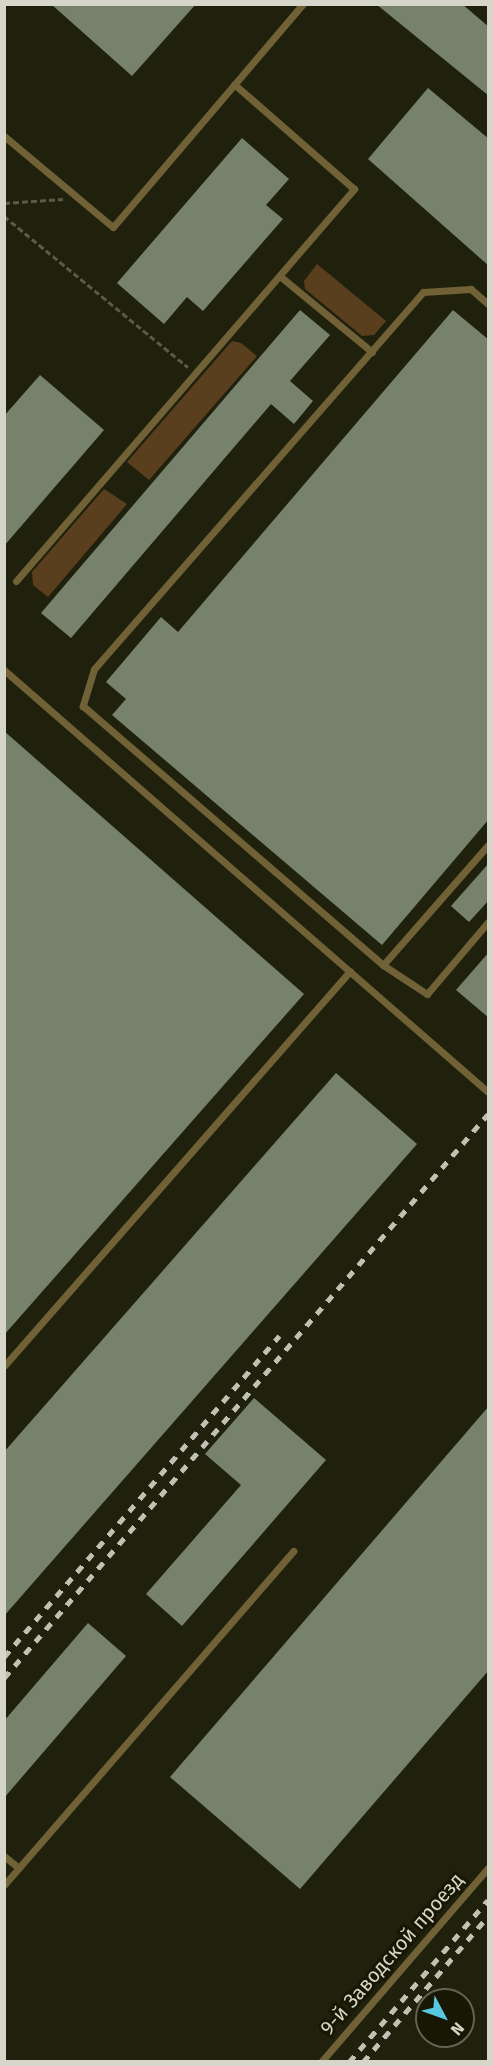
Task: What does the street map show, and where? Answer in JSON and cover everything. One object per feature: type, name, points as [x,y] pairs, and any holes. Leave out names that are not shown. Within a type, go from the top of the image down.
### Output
[{"type":"lane","points":[[4,136],[113,227],[303,4]]},
{"type":"lane","points":[[16,581],[354,189],[234,84]]},
{"type":"lane","points":[[280,277],[372,352]]},
{"type":"lane","points":[[489,304],[471,289],[423,292],[94,669],[83,706],[383,965],[427,994],[489,922]]},
{"type":"lane","points":[[4,670],[489,1092]]},
{"type":"lane","points":[[383,965],[489,845]]},
{"type":"lane","points":[[4,1366],[350,972]]},
{"type":"lane","points":[[4,1885],[293,1551]]},
{"type":"lane","points":[[4,1856],[19,1868]]},
{"type":"lane","name":"9-й Заводской проезд","points":[[321,2061],[489,1868]]},
{"type":"path","points":[[4,203],[79,198]]},
{"type":"path","points":[[4,216],[196,374]]},
{"type":"shaded area","points":[[317,264],[386,321],[374,335],[362,336],[305,289],[304,281]]},
{"type":"shaded area","points":[[232,341],[241,343],[257,356],[149,480],[127,462]]},
{"type":"shaded area","points":[[104,489],[127,504],[48,597],[33,585],[32,572]]},
{"type":"building","points":[[51,4],[196,4],[132,76]]},
{"type":"building","points":[[376,4],[462,4],[489,27],[489,96]]},
{"type":"building","points":[[428,88],[489,139],[489,266],[368,159]]},
{"type":"building","points":[[242,138],[289,179],[266,205],[283,219],[203,311],[187,297],[164,324],[117,283]]},
{"type":"building","points":[[300,310],[330,335],[290,381],[313,401],[294,424],[271,404],[71,638],[41,613]]},
{"type":"building","points":[[453,310],[489,340],[489,819],[382,945],[112,715],[126,699],[106,682],[161,617],[178,632]]},
{"type":"building","points":[[40,375],[104,430],[4,546],[4,416]]},
{"type":"building","points":[[4,731],[304,994],[4,1335]]},
{"type":"building","points":[[489,863],[489,900],[469,922],[451,906]]},
{"type":"building","points":[[489,952],[489,1018],[456,990]]},
{"type":"building","points":[[336,1073],[417,1144],[4,1616],[4,1452]]},
{"type":"building","points":[[254,1398],[326,1460],[182,1626],[146,1594],[241,1485],[205,1454]]},
{"type":"building","points":[[489,1406],[489,1670],[300,1889],[170,1777]]},
{"type":"building","points":[[88,1623],[126,1656],[4,1798],[4,1721]]},
{"type":"railway","points":[[4,1678],[488,1114]]},
{"type":"railway","points":[[4,1657],[279,1336]]},
{"type":"railway","points":[[349,2062],[488,1900]]},
{"type":"railway","points":[[363,2062],[488,1916]]}]
